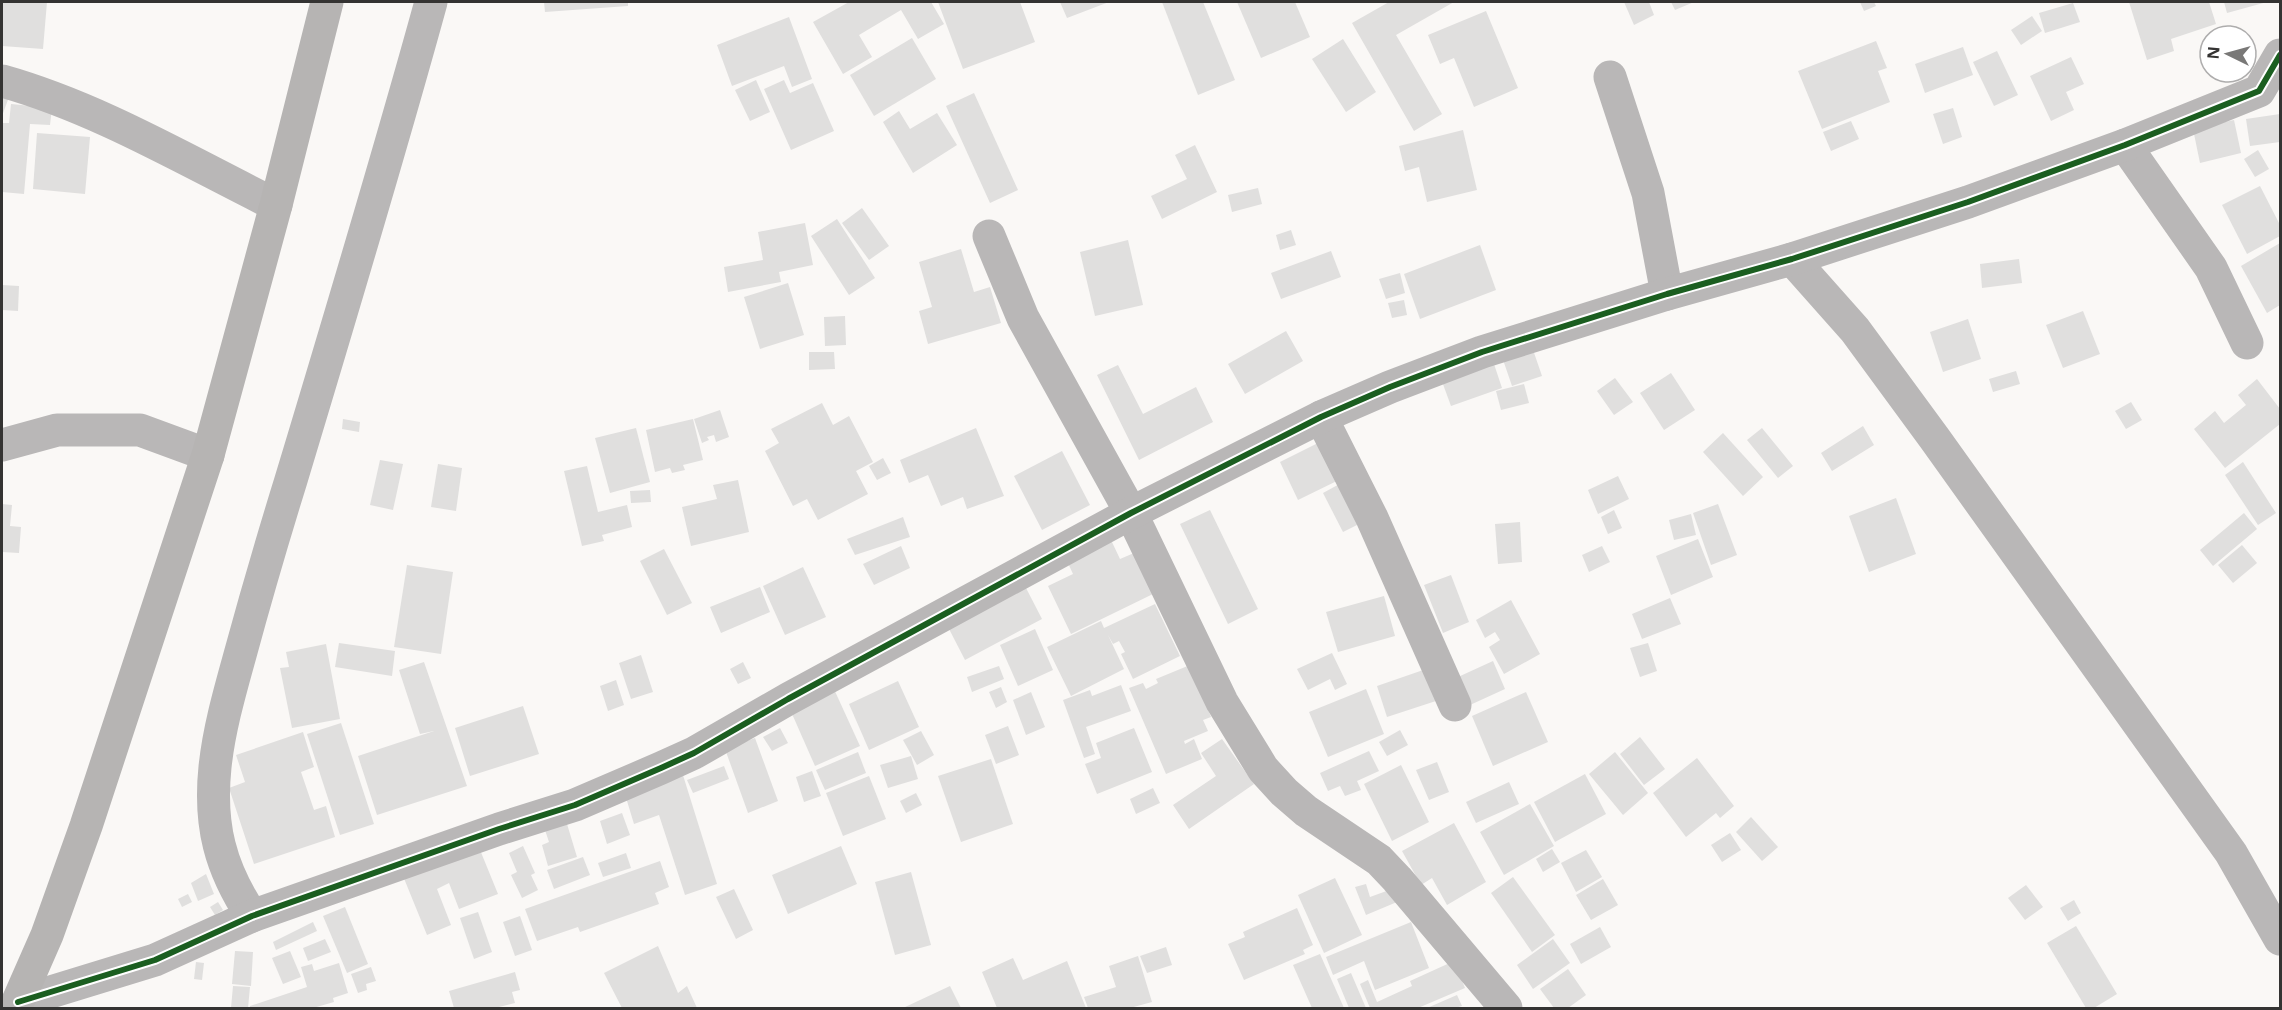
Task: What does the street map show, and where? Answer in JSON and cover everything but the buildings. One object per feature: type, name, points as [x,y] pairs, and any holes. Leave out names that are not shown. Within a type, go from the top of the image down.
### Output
[{"type":"highway","points":[[16,1005],[47,935],[86,826],[208,455],[276,205],[327,2]]},
{"type":"street","points":[[252,916],[235,890],[219,851],[214,815],[215,767],[224,715],[261,577],[395,135],[431,2]]},
{"type":"street","points":[[16,1005],[155,960],[252,916],[499,829],[575,805],[683,758],[1131,513],[1321,417],[1482,352],[1667,294],[1792,259],[1968,202],[2270,97],[2280,56]]},
{"type":"street","points":[[1610,77],[1648,193],[1667,294]]},
{"type":"street","points":[[2,81],[37,91],[91,112],[276,205]]},
{"type":"street","points":[[2125,146],[2211,268],[2247,343]]},
{"type":"street","points":[[989,236],[1023,318],[1131,513],[1222,702],[1263,769],[1306,811],[1379,860],[1506,1008]]},
{"type":"street","points":[[1792,259],[1855,330],[1942,448],[2231,853],[2280,939]]},
{"type":"street","points":[[1321,417],[1372,518],[1455,705]]},
{"type":"street","points":[[2,444],[57,430],[140,430],[208,455]]},
{"type":"cycle path","points":[[18,1002],[155,960],[252,916],[499,829],[575,805],[661,768],[694,753],[788,699],[1131,513],[1321,417],[1390,387],[1482,352],[1667,294],[1792,259],[1968,202],[2125,145],[2259,91],[2280,55]]}]
